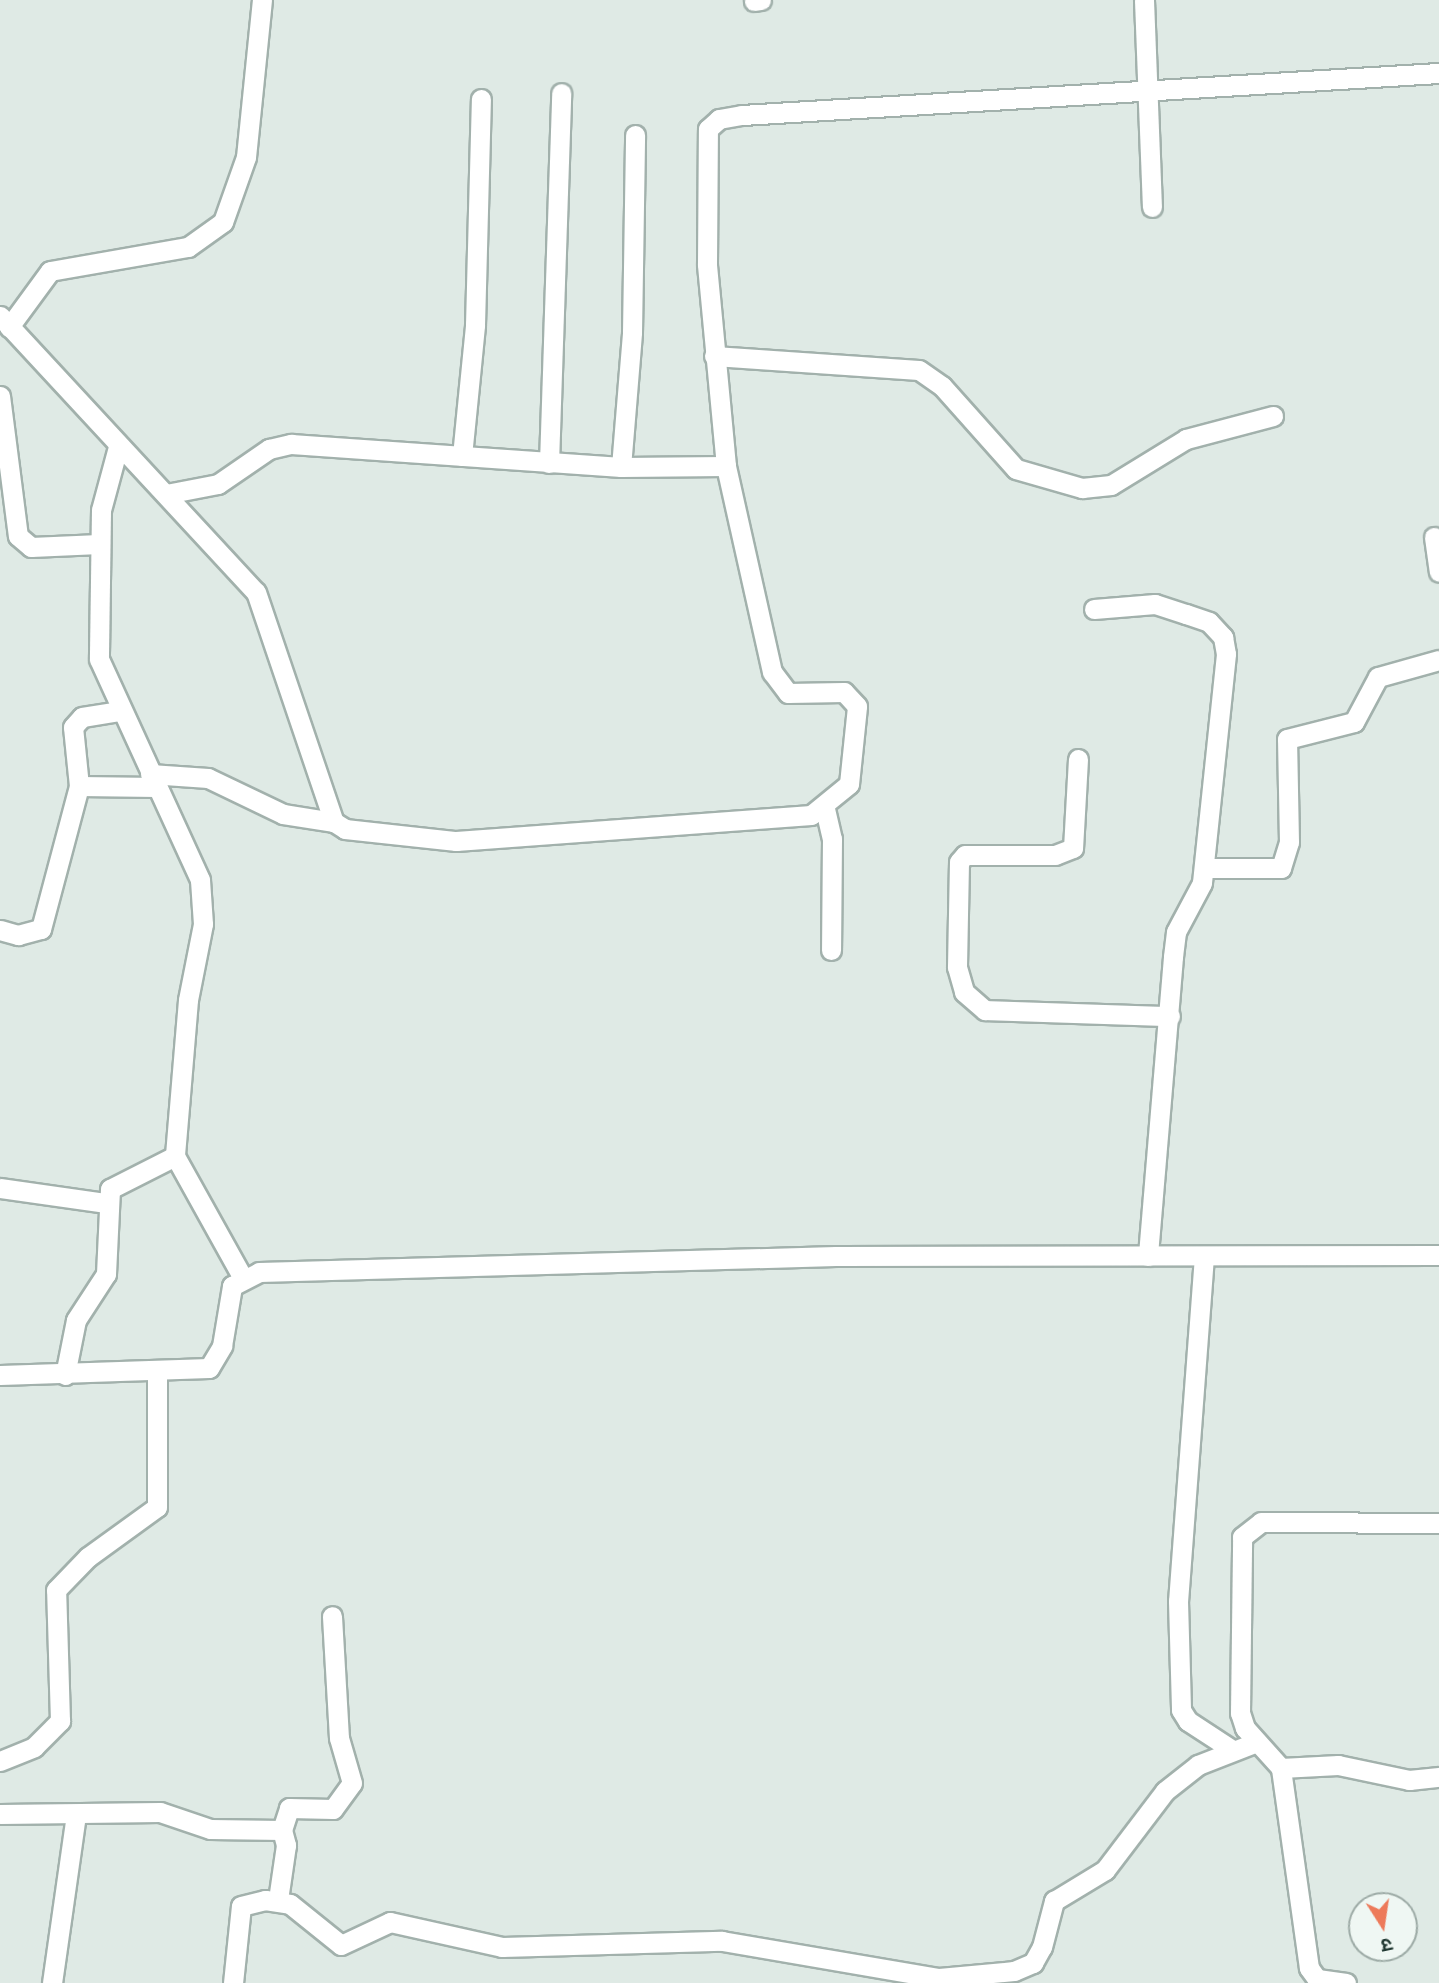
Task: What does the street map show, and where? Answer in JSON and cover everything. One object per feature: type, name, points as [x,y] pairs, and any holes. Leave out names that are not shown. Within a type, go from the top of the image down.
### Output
[{"type":"street","points":[[262,0],[246,157],[223,222],[188,247],[50,271],[4,322],[256,592],[334,822]]},
{"type":"street","points":[[754,1],[761,0]]},
{"type":"street","points":[[1144,0],[1152,207]]},
{"type":"street","points":[[79,786],[208,778],[283,814],[334,822],[377,837],[456,841],[767,821],[825,809],[849,784],[857,706],[844,692],[788,693],[777,686],[726,466],[714,356],[704,149],[708,129],[719,119],[1439,73]]},
{"type":"street","points":[[549,463],[561,93]]},
{"type":"street","points":[[463,456],[475,325],[481,99]]},
{"type":"street","points":[[621,467],[635,272],[635,135]]},
{"type":"street","points":[[714,356],[919,370],[942,386],[1016,469],[1082,488],[1111,485],[1186,439],[1273,416]]},
{"type":"street","points":[[0,396],[18,536],[32,547],[99,544]]},
{"type":"street","points":[[166,494],[218,484],[270,449],[291,444],[621,467],[726,466]]},
{"type":"street","points":[[118,447],[105,488],[99,544],[99,659],[119,711],[188,844],[204,901],[175,1156],[243,1278]]},
{"type":"street","points":[[1434,537],[1439,572]]},
{"type":"street","points":[[1094,609],[1155,604],[1209,622],[1223,637],[1204,868],[1199,895],[1176,932],[1148,1256]]},
{"type":"street","points":[[1204,868],[1281,868],[1289,842],[1287,739],[1354,722],[1378,677],[1439,660]]},
{"type":"street","points":[[0,930],[18,935],[41,929],[79,786],[75,720],[119,711]]},
{"type":"street","points":[[1078,759],[1073,848],[1055,855],[965,855],[959,862],[957,967],[964,992],[985,1010],[1170,1016]]},
{"type":"street","points":[[825,809],[832,839],[831,950]]},
{"type":"street","points":[[65,1375],[76,1320],[106,1274],[106,1203],[121,1180],[175,1156]]},
{"type":"street","points":[[0,1188],[106,1203]]},
{"type":"street","points":[[0,1376],[157,1374],[209,1367],[222,1346],[228,1296],[243,1278],[277,1271],[802,1257],[1439,1255]]},
{"type":"street","points":[[1204,1256],[1178,1601],[1181,1710],[1188,1721],[1220,1736],[1231,1749]]},
{"type":"street","points":[[0,1762],[34,1747],[61,1721],[56,1590],[88,1557],[157,1507],[157,1374]]},
{"type":"street","points":[[1346,1983],[1317,1979],[1309,1968],[1281,1768],[1257,1742],[1240,1713],[1246,1530],[1284,1520],[1439,1523]]},
{"type":"street","points":[[278,1900],[286,1845],[282,1830],[289,1808],[333,1809],[352,1783],[338,1738],[332,1616]]},
{"type":"street","points":[[233,1983],[241,1906],[278,1900],[341,1945],[390,1922],[502,1947],[722,1941],[914,1979],[960,1978],[1033,1963],[1063,1891],[1105,1870],[1165,1791],[1231,1749],[1257,1742]]},
{"type":"street","points":[[1281,1768],[1338,1765],[1409,1780],[1439,1777]]},
{"type":"street","points":[[0,1814],[160,1812],[210,1829],[282,1830]]},
{"type":"street","points":[[52,1983],[76,1815]]}]
